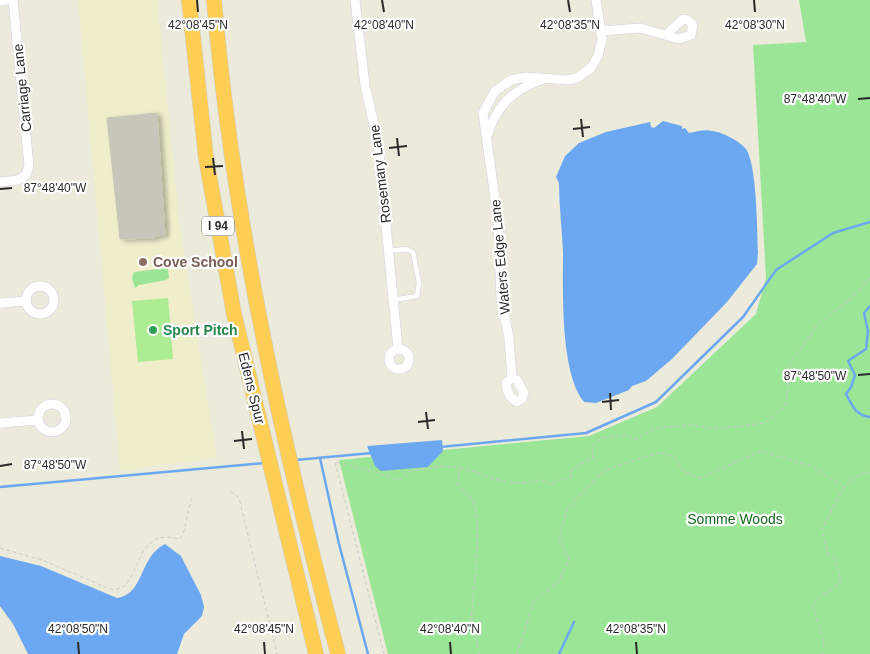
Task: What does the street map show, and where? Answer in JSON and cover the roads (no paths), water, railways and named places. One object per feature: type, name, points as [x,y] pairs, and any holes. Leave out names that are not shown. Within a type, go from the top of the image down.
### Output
[{"type":"highway","name":"Edens Spur","points":[[189,0],[206,158],[234,314],[316,654]]},
{"type":"highway","name":"Edens Spur","points":[[214,0],[230,150],[252,288],[286,446],[338,654]]},
{"type":"street","points":[[0,0],[6,0]]},
{"type":"street","name":"Carriage Lane","points":[[0,182],[18,180],[26,176],[29,166],[13,0]]},
{"type":"street","name":"Rosemary Lane","points":[[355,0],[365,84],[378,143],[398,349]]},
{"type":"street","name":"Waters Edge Lane","points":[[512,378],[509,338],[501,299],[498,220],[483,113],[495,91],[520,78],[568,80],[577,78],[591,68],[600,48],[601,31],[596,0]]},
{"type":"street","points":[[601,31],[631,27],[666,35]]},
{"type":"street","name":"Waters Edge Lane","points":[[487,136],[495,115],[502,104],[518,90],[541,80]]},
{"type":"street","points":[[0,303],[26,301]]},
{"type":"street","points":[[0,423],[38,420]]},
{"type":"lane","points":[[389,251],[406,249],[413,252],[419,282],[417,296],[393,300]]},
{"type":"water","points":[[663,121],[682,126],[682,129],[685,128],[689,133],[706,130],[721,133],[735,140],[746,149],[750,157],[757,214],[757,264],[727,302],[672,359],[646,381],[596,403],[584,402],[576,389],[571,372],[564,330],[563,252],[559,183],[556,177],[565,156],[579,143],[606,132],[650,122],[651,127],[654,128]]},
{"type":"water","points":[[442,440],[443,451],[428,467],[381,471],[375,466],[367,446]]},
{"type":"water","points":[[165,544],[181,556],[201,595],[204,607],[202,616],[184,634],[177,654],[28,654],[13,624],[0,606],[0,556],[41,566],[117,598],[133,590],[150,558],[156,550]]},
{"type":"waterway","points":[[440,447],[586,433],[656,402],[743,317],[776,270],[833,233],[870,222]]},
{"type":"waterway","points":[[870,306],[864,313],[868,331],[866,349],[848,361],[855,375],[851,387],[846,394],[861,415],[870,417]]},
{"type":"waterway","points":[[295,460],[372,453]]},
{"type":"waterway","points":[[320,458],[339,544],[368,654]]},
{"type":"waterway","points":[[0,487],[265,463]]},
{"type":"waterway","points":[[559,654],[574,622]]},
{"type":"place","name":"Cove School","points":[[143,262]]},
{"type":"place","name":"Sport Pitch","points":[[153,330]]},
{"type":"park label","name":"Somme Woods","points":[[735,519]]}]
